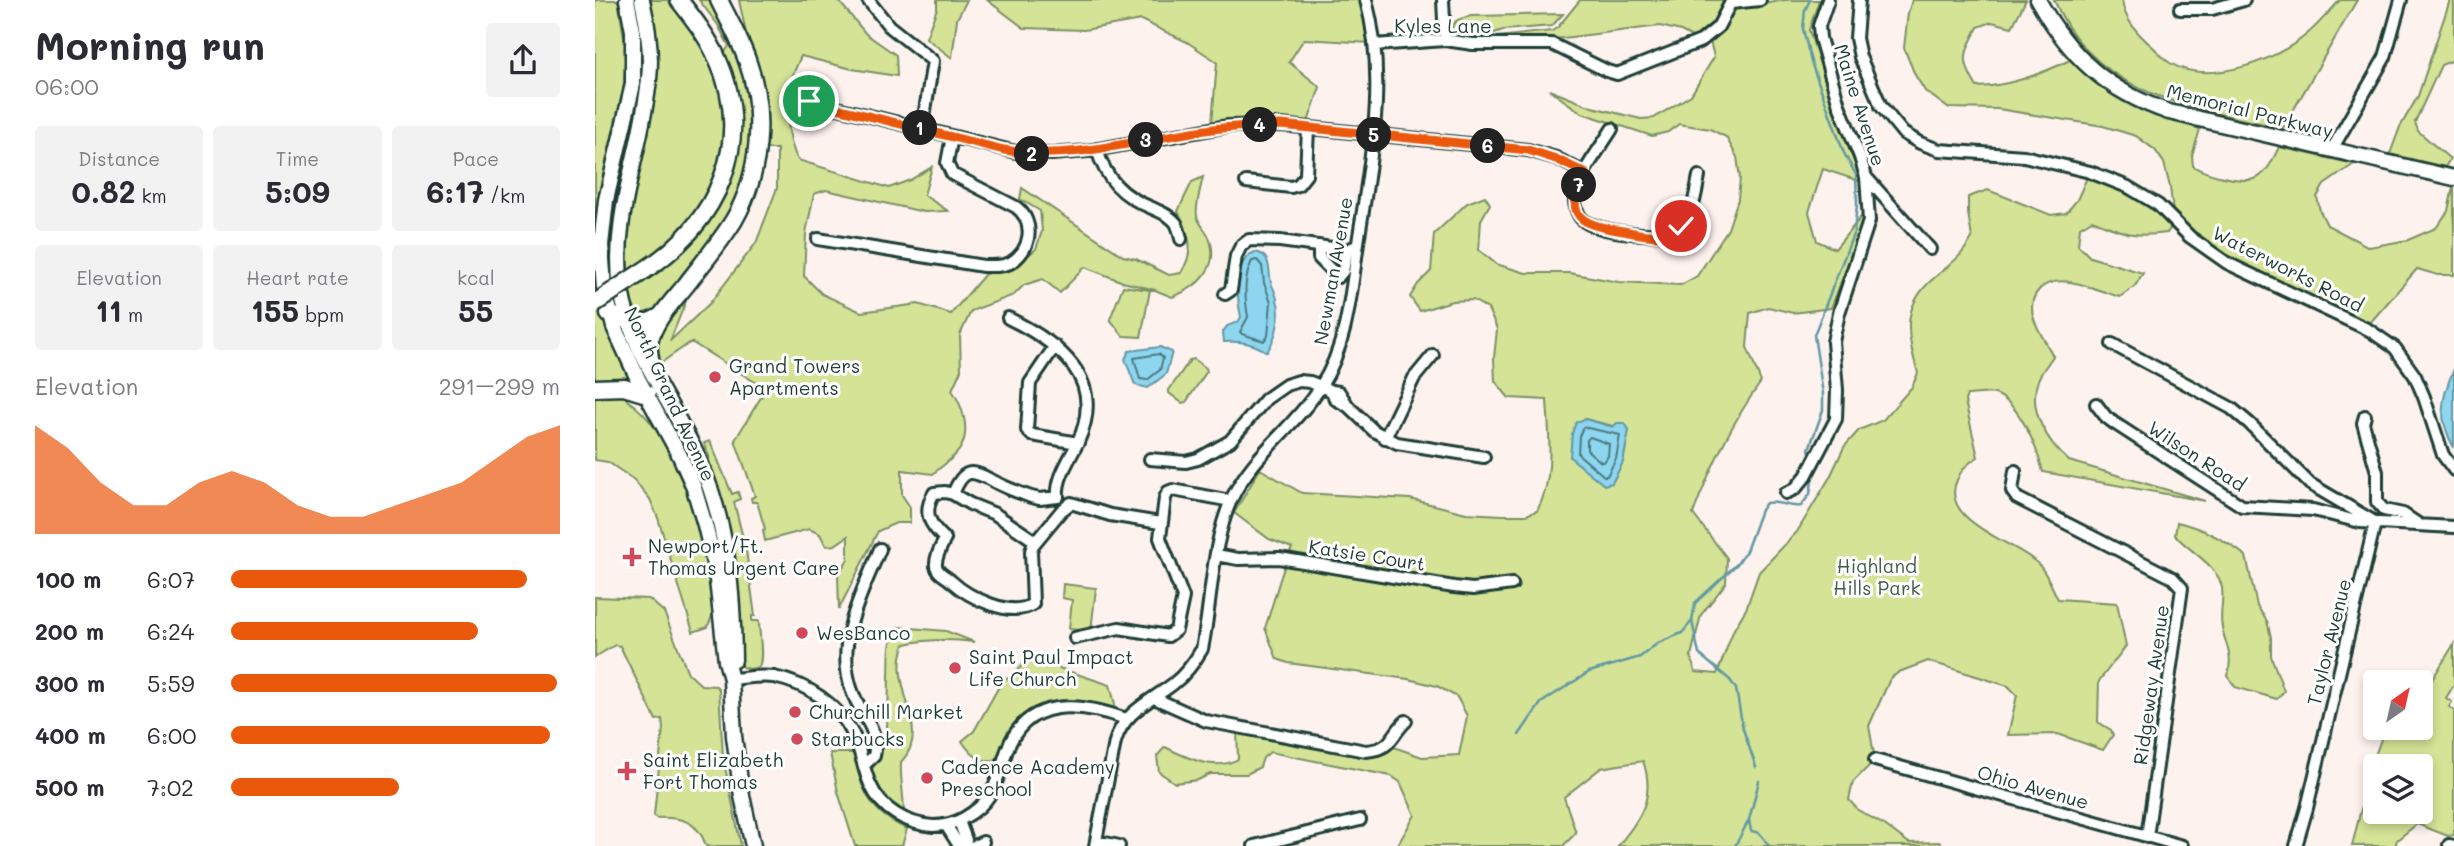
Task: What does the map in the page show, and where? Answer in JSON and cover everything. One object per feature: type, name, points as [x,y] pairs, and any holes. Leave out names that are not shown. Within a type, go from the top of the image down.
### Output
[{"type":"highway","points":[[595,303],[673,250],[707,210],[726,169],[731,141],[730,103],[719,61],[706,37],[679,0]]},
{"type":"highway","points":[[652,370],[650,341],[663,314],[733,221],[742,203],[755,161],[758,109],[754,87],[741,44],[719,0]]},
{"type":"highway","points":[[609,314],[645,324],[663,314]]},
{"type":"highway","points":[[595,388],[624,387],[647,394]]},
{"type":"main road","name":"North Grand Avenue","points":[[627,0],[634,43],[633,83],[606,200],[601,245],[609,314],[680,456],[693,485],[705,525],[716,571],[726,661],[731,679],[737,765],[753,846]]},
{"type":"main road","name":"North Grand Avenue","points":[[642,0],[648,25],[649,76],[618,240],[622,292],[629,321],[700,462],[723,530],[733,596],[734,662],[731,679]]},
{"type":"main road","name":"Memorial Parkway","points":[[2039,0],[2051,23],[2073,52],[2096,74],[2144,103],[2169,112],[2454,178]]},
{"type":"street","points":[[868,0],[889,26],[933,61],[922,129]]},
{"type":"street","name":"Newman Avenue","points":[[1126,719],[1187,672],[1202,649],[1216,555],[1231,501],[1254,465],[1327,388],[1343,333],[1352,248],[1374,135],[1378,83],[1366,0]]},
{"type":"street","points":[[1443,0],[1445,40]]},
{"type":"street","points":[[1732,2],[1760,0]]},
{"type":"street","name":"Maine Avenue","points":[[1786,493],[1802,482],[1836,419],[1837,390],[1833,342],[1839,313],[1869,220],[1866,177],[1839,105],[1820,38],[1819,26],[1828,0]]},
{"type":"street","name":"Waterworks Road","points":[[1859,0],[1856,38],[1860,57],[1881,106],[1903,133],[1938,150],[2005,153],[2039,158],[2090,172],[2128,187],[2158,205],[2208,251],[2369,330],[2395,348],[2415,376],[2444,455],[2454,470]]},
{"type":"street","points":[[2180,9],[2212,9],[2244,0]]},
{"type":"street","points":[[2331,151],[2385,57],[2400,0]]},
{"type":"street","name":"Kyles Lane","points":[[1374,45],[1445,40],[1472,44],[1552,44],[1617,74],[1701,41],[1718,27],[1732,2]]},
{"type":"street","points":[[793,97],[1020,153],[1052,154],[1097,149],[1228,126],[1281,125],[1528,150],[1556,159],[1585,173]]},
{"type":"street","points":[[1246,182],[1291,187],[1303,181],[1306,175],[1308,128]]},
{"type":"street","points":[[1612,129],[1577,189],[1575,200],[1583,220],[1597,227],[1658,236],[1673,233],[1685,222],[1693,208],[1699,176]]},
{"type":"street","points":[[818,240],[983,266],[997,267],[1013,261],[1022,252],[1030,233],[1027,219],[1016,207],[951,174],[947,163],[952,137]]},
{"type":"street","points":[[1097,149],[1105,173],[1118,189],[1132,199],[1168,216],[1176,223],[1181,239]]},
{"type":"street","points":[[1866,177],[1930,249]]},
{"type":"street","points":[[1224,295],[1231,290],[1239,250],[1249,240],[1352,248],[1338,277],[1319,258],[1319,246]]},
{"type":"street","points":[[1008,318],[1035,331],[1055,346],[1073,364],[1085,391],[1088,414],[1057,489],[1058,497],[1065,507]]},
{"type":"street","points":[[2112,344],[2231,408],[2310,484],[2375,523],[2454,527]]},
{"type":"street","points":[[1055,346],[1030,383],[1027,430],[1032,435],[1078,443]]},
{"type":"street","points":[[1385,438],[1414,378],[1433,355]]},
{"type":"street","points":[[1150,459],[1186,462],[1198,459],[1230,441],[1266,399],[1279,389],[1299,381],[1327,388],[1335,399],[1348,406],[1367,426],[1385,438],[1422,448],[1483,457]]},
{"type":"street","name":"Wilson Road","points":[[2095,404],[2114,423],[2242,506],[2313,510],[2375,523]]},
{"type":"street","points":[[2365,416],[2363,423],[2377,472],[2377,502],[2384,510],[2403,514],[2420,526]]},
{"type":"street","name":"Ridgeway Avenue","points":[[2015,471],[2012,491],[2017,498],[2176,579],[2182,588],[2147,837]]},
{"type":"street","points":[[953,495],[961,477],[972,472],[1031,497],[1058,497]]},
{"type":"street","points":[[1075,638],[1125,628],[1171,635],[1176,630],[1183,597],[1160,538],[1165,498],[1173,490],[1231,501]]},
{"type":"street","points":[[1035,541],[995,514],[945,492],[934,494],[928,507],[928,519],[945,539],[936,561],[937,568],[960,591],[972,598],[997,606],[1018,608],[1030,606],[1034,601],[1031,551],[1035,541],[1065,507],[1076,503],[1104,513],[1160,523]]},
{"type":"street","name":"Taylor Avenue","points":[[2295,846],[2307,808],[2375,523]]},
{"type":"street","points":[[864,765],[874,756],[876,746],[870,723],[851,689],[848,632],[880,550]]},
{"type":"street","name":"Katsie Court","points":[[1216,555],[1238,559],[1279,558],[1472,589],[1512,584]]},
{"type":"street","points":[[731,679],[770,676],[801,685],[821,697],[850,728],[874,793],[891,811],[910,821],[936,826],[959,821],[972,813],[992,793],[1012,738],[1028,720],[1043,711],[1067,705],[1106,712],[1126,719],[1115,742],[1096,843],[1119,846]]},
{"type":"street","points":[[1154,698],[1206,721],[1366,751],[1386,747],[1406,721]]},
{"type":"street","name":"Ohio Avenue","points":[[1875,760],[2182,846]]},
{"type":"street","points":[[1254,846],[1360,820]]},
{"type":"street","points":[[946,825],[958,844],[963,846],[966,840],[959,821]]},
{"type":"green space","points":[[595,0],[618,0],[626,51],[623,95],[595,221]]},
{"type":"green space","points":[[648,0],[674,0],[712,58],[725,106],[725,146],[709,198],[674,243],[624,278],[622,246],[651,109]]},
{"type":"green space","points":[[699,0],[716,0],[752,93],[751,156],[730,219],[655,314],[639,317],[625,289],[689,244],[709,218],[730,172],[723,55],[729,46],[718,25]]},
{"type":"green space","points":[[739,0],[838,0],[866,34],[896,55],[897,76],[852,69],[801,56],[788,91],[789,133],[798,160],[889,188],[932,167],[924,195],[948,211],[924,212],[826,190],[814,194],[806,233],[804,276],[822,294],[861,312],[918,304],[951,314],[985,274],[1014,267],[1036,249],[1042,231],[1040,211],[1020,199],[1022,188],[1123,256],[1136,259],[1169,275],[1181,273],[1190,249],[1178,211],[1192,182],[1203,177],[1197,202],[1197,216],[1208,235],[1212,256],[1205,274],[1182,293],[1172,297],[1085,267],[1060,293],[1043,279],[1024,285],[1014,295],[971,311],[960,335],[961,370],[952,390],[964,416],[962,445],[953,457],[933,474],[902,470],[902,495],[910,507],[910,523],[896,523],[878,531],[839,609],[838,575],[848,559],[848,536],[835,545],[826,546],[820,534],[809,529],[765,541],[765,529],[757,502],[752,502],[751,498],[755,496],[735,440],[766,389],[691,342],[658,365],[656,354],[658,335],[688,296],[670,341],[710,303],[756,243],[777,188],[777,149],[764,149],[766,101]]},
{"type":"green space","points":[[937,0],[967,0],[957,19],[952,58],[926,38],[937,8]]},
{"type":"green space","points":[[987,0],[1361,0],[1370,43],[1304,39],[1289,62],[1320,87],[1308,122],[1253,119],[1212,123],[1217,62],[1187,42],[1141,20],[1084,30],[1024,28]]},
{"type":"green space","points":[[1580,0],[1727,0],[1715,25],[1694,38],[1681,31],[1660,26],[1555,39],[1496,37],[1552,31]]},
{"type":"green space","name":"Highland Hills Park","points":[[1785,0],[1819,0],[1809,30],[1839,123],[1862,182],[1823,169],[1809,212],[1817,241],[1835,249],[1865,212],[1862,227],[1831,308],[1793,313],[1768,307],[1750,313],[1747,347],[1761,382],[1723,446],[1693,514],[1727,558],[1726,583],[1701,615],[1691,656],[1695,672],[1717,674],[1759,572],[1797,532],[1830,477],[1844,447],[1859,430],[1883,420],[1912,387],[1918,373],[1909,334],[1911,311],[1923,289],[1959,256],[1972,238],[1968,197],[1988,190],[2051,215],[2066,213],[2077,200],[2088,175],[2133,196],[2174,223],[2167,233],[2145,235],[2120,231],[2092,220],[2080,227],[2078,245],[2090,257],[2143,273],[2135,286],[2120,297],[2066,281],[2046,285],[2038,291],[2034,297],[2033,316],[2053,356],[2038,380],[2035,391],[2037,414],[2047,435],[2069,461],[2205,501],[2043,472],[2032,439],[2020,416],[2004,399],[1989,393],[1967,395],[1965,401],[1978,457],[1961,473],[1954,494],[1958,507],[1968,519],[2040,565],[2058,599],[2117,603],[2126,646],[2099,681],[2098,722],[2111,730],[2113,735],[2103,750],[2058,734],[2008,735],[2017,695],[2008,686],[1928,661],[1899,672],[1890,679],[1869,726],[1875,760],[1853,782],[1849,800],[1858,810],[1909,843],[1939,842],[1943,846],[1618,846],[1639,817],[1647,797],[1647,774],[1643,761],[1601,768],[1564,797],[1576,833],[1563,846],[1397,846],[1415,815],[1400,782],[1391,776],[1270,752],[1263,758],[1260,767],[1247,774],[1210,774],[1198,780],[1175,783],[1159,772],[1157,756],[1165,747],[1211,764],[1229,763],[1238,759],[1237,730],[1328,747],[1391,746],[1422,757],[1459,755],[1467,716],[1457,697],[1437,686],[1408,679],[1288,663],[1277,659],[1265,628],[1292,548],[1269,539],[1234,513],[1260,469],[1302,493],[1410,499],[1466,513],[1526,515],[1537,511],[1549,471],[1547,400],[1509,398],[1495,381],[1497,329],[1488,309],[1473,300],[1452,301],[1420,311],[1410,297],[1431,271],[1434,234],[1467,203],[1485,196],[1490,204],[1481,220],[1479,250],[1496,264],[1526,273],[1569,273],[1619,282],[1681,285],[1697,276],[1728,229],[1738,199],[1740,178],[1737,157],[1726,137],[1710,129],[1679,124],[1668,132],[1652,136],[1582,113],[1549,90],[1592,107],[1641,119],[1654,118],[1691,95],[1714,57],[1710,41],[1722,30],[1736,9]],"holes":[[[1585,419],[1629,430],[1623,462],[1612,483]]]},
{"type":"green space","points":[[1912,0],[2026,0],[2012,27],[1992,22],[1978,27],[1966,57],[1968,70],[1977,87],[2026,78],[2072,59],[2123,100],[2161,117],[2200,129],[2192,156],[2193,166],[2206,172],[2234,179],[2257,178],[2273,160],[2279,147],[2354,164],[2324,185],[2317,197],[2327,225],[2369,247],[2408,240],[2436,228],[2448,211],[2454,183],[2454,275],[2438,275],[2417,269],[2369,324],[2210,249],[2188,230],[2173,212],[2164,163],[2155,150],[2136,136],[2103,126],[1998,109],[1948,108],[1925,91],[1904,48]]},
{"type":"green space","points":[[2054,0],[2122,0],[2133,27],[2166,60],[2185,69],[2203,72],[2241,67],[2277,54],[2306,35],[2340,0],[2357,0],[2283,128],[2182,104],[2150,93],[2121,78],[2094,58],[2072,33]]},
{"type":"green space","points":[[2450,0],[2454,0],[2454,60],[2441,65],[2415,122],[2418,131],[2450,159],[2445,167],[2390,154],[2400,127],[2418,96]]},
{"type":"green space","points":[[1563,14],[1552,26],[1503,30],[1480,38],[1449,34],[1456,21],[1471,16]]},
{"type":"green space","points":[[1123,286],[1150,290],[1141,337],[1123,336],[1110,319]]},
{"type":"green space","points":[[600,305],[610,338],[631,383],[609,378],[595,380],[595,309]]},
{"type":"green space","points":[[1194,359],[1207,371],[1186,402],[1182,403],[1169,393],[1169,390],[1190,360]]},
{"type":"green space","points":[[624,391],[627,400],[644,415],[672,456],[692,507],[713,600],[708,627],[693,632],[650,499],[634,480],[608,462],[595,460],[595,393]]},
{"type":"green space","points":[[710,441],[732,494],[738,492],[740,499],[734,502],[746,550],[755,616],[752,616],[752,621],[759,621],[761,645],[759,667],[749,669],[742,667],[740,663],[737,578],[732,541],[710,472],[709,456],[704,443]]},
{"type":"green space","points":[[2177,522],[2213,535],[2246,556],[2257,606],[2267,621],[2271,637],[2271,656],[2284,691],[2277,699],[2235,687],[2228,676],[2229,656],[2221,622],[2220,580],[2210,566],[2175,535]]},
{"type":"green space","points":[[1063,584],[1096,588],[1091,631],[1069,629],[1072,600],[1062,598]]},
{"type":"green space","points":[[595,597],[649,599],[664,612],[688,673],[701,685],[716,686],[719,689],[723,757],[741,846],[706,846],[703,837],[693,825],[673,818],[656,818],[654,815],[662,719],[656,720],[620,646],[615,645],[595,657]]},
{"type":"green space","points":[[898,627],[946,631],[974,642],[939,640],[905,644],[901,675],[913,735],[910,749],[901,762],[904,813],[883,795],[870,771],[882,750],[885,738],[890,650],[894,632]]},
{"type":"green space","points":[[2454,644],[2454,685],[2446,698],[2452,702],[2449,707],[2454,710],[2454,835],[2448,836],[2417,824],[2433,824],[2433,754],[2376,754],[2381,740],[2433,740],[2433,678]]},
{"type":"green space","points":[[1029,658],[1110,685],[1115,704],[1113,709],[1077,700],[1052,702],[1022,719],[1007,738],[998,759],[986,760],[977,757],[962,741],[974,731],[1002,681],[1011,677]]},
{"type":"green space","points":[[830,753],[854,753],[869,799],[884,816],[907,829],[902,846],[855,846],[838,792]]},
{"type":"green space","points":[[2363,801],[2363,824],[2417,824],[2397,840],[2395,846],[2352,846]]},
{"type":"water","points":[[1255,252],[1267,260],[1279,312],[1277,327],[1267,352],[1247,343],[1224,342],[1223,332],[1227,326],[1238,322],[1241,317],[1238,300],[1240,271],[1248,256]]},
{"type":"water","points":[[1160,347],[1172,352],[1166,374],[1148,388],[1135,385],[1125,359],[1129,351]]},
{"type":"water","points":[[2454,369],[2454,448],[2445,427],[2443,409],[2446,390]]},
{"type":"water","points":[[1585,419],[1613,427],[1617,423],[1625,423],[1629,430],[1623,462],[1612,483],[1604,485],[1570,457],[1576,422]]},
{"type":"waterway","points":[[1810,0],[1805,10],[1803,29],[1811,62],[1844,153],[1856,175],[1857,205],[1854,232],[1814,335],[1823,410],[1809,449],[1812,458]]},
{"type":"waterway","points":[[1756,767],[1743,729],[1736,689],[1730,680],[1699,654],[1692,621],[1695,603],[1737,564],[1746,551],[1766,503],[1801,506],[1810,494],[1814,468]]},
{"type":"waterway","points":[[1519,735],[1541,703],[1550,697],[1589,672],[1640,657],[1658,643],[1682,633],[1692,621]]},
{"type":"waterway","points":[[1735,846],[1749,820],[1759,781]]},
{"type":"waterway","points":[[1749,820],[1751,831],[1760,834],[1769,846]]},
{"type":"place","name":"Grand Towers Apartments","points":[[715,377]]},
{"type":"place","name":"Newport/Ft. Thomas Urgent Care","points":[[632,557]]},
{"type":"place","name":"WesBanco","points":[[802,633]]},
{"type":"place","name":"Saint Paul Impact Life Church","points":[[955,668]]},
{"type":"place","name":"Churchill Market","points":[[795,712]]},
{"type":"place","name":"Starbucks","points":[[797,739]]},
{"type":"place","name":"Saint Elizabeth Fort Thomas","points":[[627,771]]},
{"type":"place","name":"Cadence Academy Preschool","points":[[927,778]]},
{"type":"route","points":[[809,101],[1020,153],[1088,151],[1228,126],[1253,125],[1281,125],[1528,150],[1566,163],[1585,173],[1575,200],[1580,217],[1592,226],[1658,236],[1673,233],[1681,226]]}]
